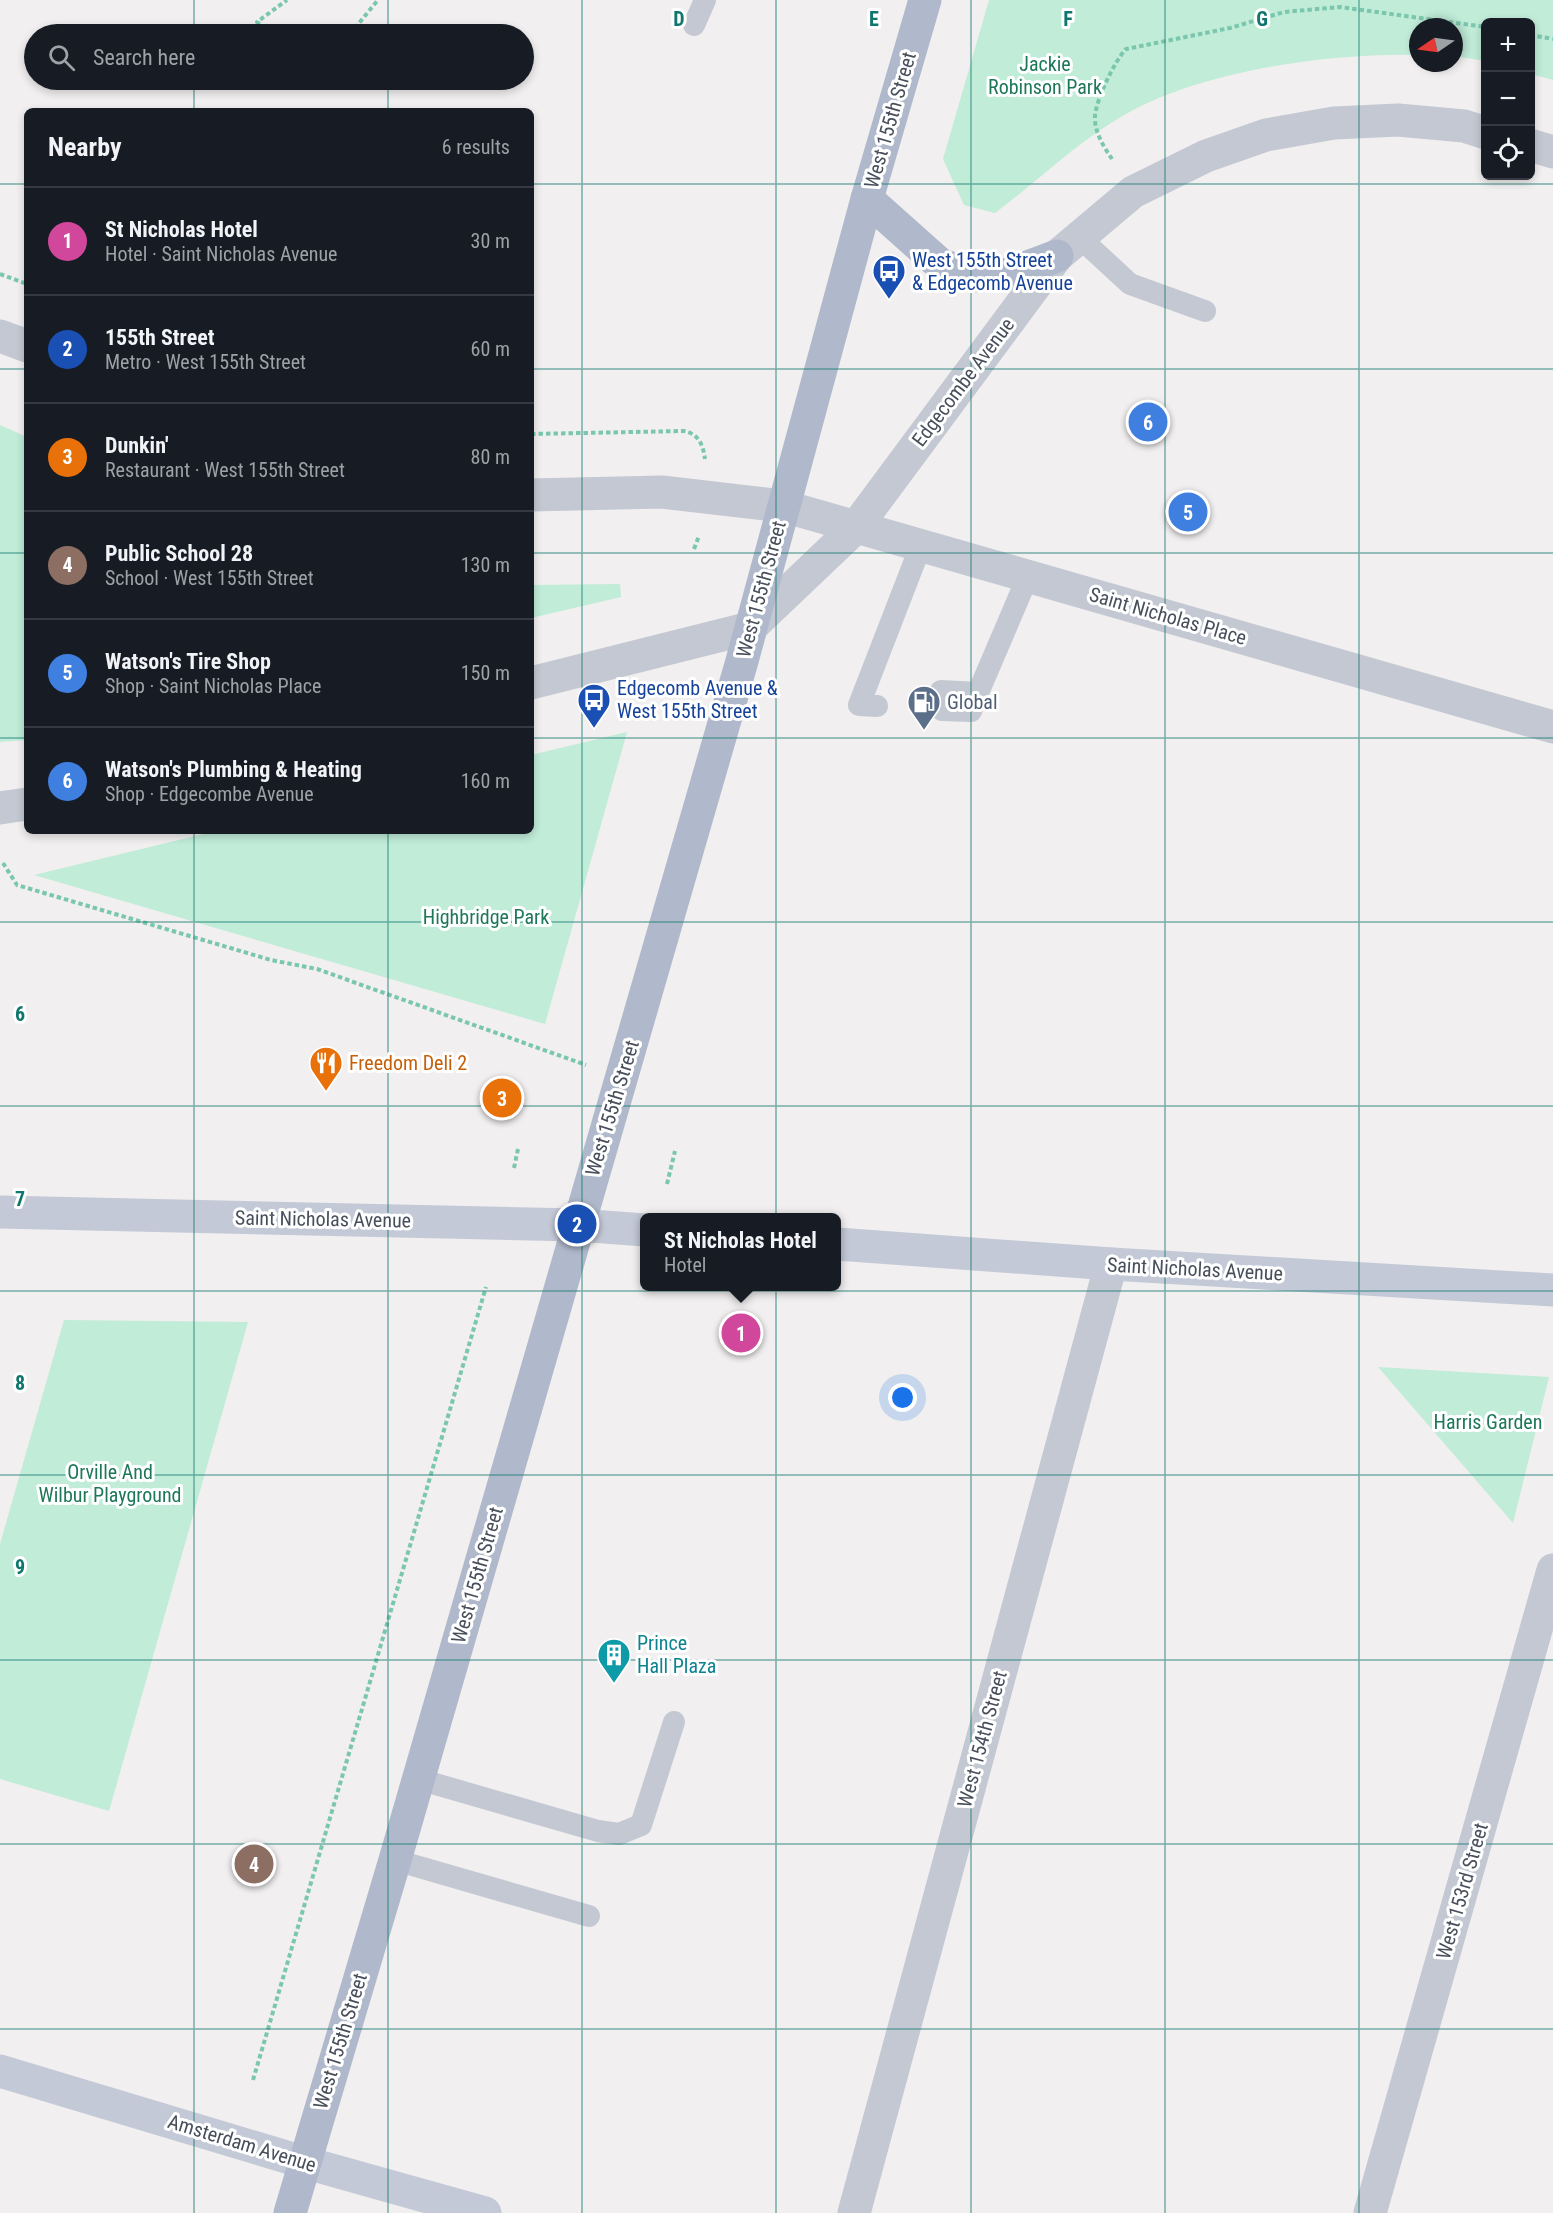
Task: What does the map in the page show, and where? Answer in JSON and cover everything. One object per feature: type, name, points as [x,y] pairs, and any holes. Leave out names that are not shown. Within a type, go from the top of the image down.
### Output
[{"type":"main road","name":"West 155th Street","points":[[290,2213],[303,2162],[395,1860],[621,1078],[750,628],[867,199],[925,0]]},
{"type":"main road","points":[[867,199],[941,265],[978,276],[1009,274],[1067,246]]},
{"type":"main road","name":"Saint Nicholas Avenue","points":[[0,1212],[577,1225],[640,1230]]},
{"type":"main road","name":"Saint Nicholas Avenue","points":[[841,1244],[1111,1264],[1553,1290]]},
{"type":"main road","name":"Amsterdam Avenue","points":[[0,2071],[303,2162],[485,2213]]},
{"type":"street","points":[[898,75],[920,0]]},
{"type":"street","name":"Edgecombe Avenue","points":[[534,682],[750,628],[856,527],[1067,246],[1134,192],[1206,156],[1266,135],[1334,123],[1398,120],[1464,126],[1481,132]]},
{"type":"street","points":[[1535,147],[1553,152]]},
{"type":"street","points":[[0,336],[24,345]]},
{"type":"street","name":"Saint Nicholas Place","points":[[534,495],[662,492],[783,506],[1553,727]]},
{"type":"street","points":[[0,808],[24,804]]},
{"type":"street","name":"West 154th Street","points":[[855,2213],[1111,1264]]},
{"type":"street","name":"West 153rd Street","points":[[1370,2213],[1553,1570]]},
{"type":"lane","points":[[694,26],[705,0]]},
{"type":"lane","points":[[1067,246],[1130,284],[1205,311]]},
{"type":"lane","points":[[873,694],[921,546]]},
{"type":"lane","points":[[941,700],[978,693],[1029,576]]},
{"type":"lane","points":[[418,1779],[598,1831],[619,1834],[641,1825],[674,1722]]},
{"type":"lane","points":[[395,1860],[589,1916]]},
{"type":"path","points":[[259,24],[257,22],[287,0]]},
{"type":"path","points":[[358,24],[378,0]]},
{"type":"path","points":[[1112,159],[1100,140],[1095,117],[1111,72],[1126,49],[1230,28],[1284,12],[1340,7],[1481,26]]},
{"type":"path","points":[[1535,36],[1553,39]]},
{"type":"path","points":[[0,274],[24,283]]},
{"type":"path","points":[[534,434],[691,433],[703,446],[712,496]]},
{"type":"path","points":[[3,863],[17,885],[271,960],[317,969],[621,1078]]},
{"type":"path","points":[[514,1168],[518,1149]]},
{"type":"path","points":[[667,1184],[675,1151]]},
{"type":"path","points":[[253,2080],[486,1287]]},
{"type":"green space","name":"Jackie Robinson Park","points":[[989,0],[1553,0],[1553,80],[1535,75],[1535,18],[1481,18],[1481,60],[1463,57],[1463,18],[1409,18],[1409,55],[1346,57],[1268,67],[1229,75],[1157,99],[1126,114],[1091,136],[995,213],[964,205],[943,159]]},
{"type":"green space","points":[[0,425],[24,436],[24,740],[0,742]]},
{"type":"green space","points":[[620,584],[621,597],[534,617],[534,585]]},
{"type":"green space","name":"Highbridge Park","points":[[627,732],[545,1024],[34,875],[204,834],[534,834],[534,754]]},
{"type":"green space","name":"Orville And Wilbur Playground","points":[[64,1320],[248,1322],[109,1811],[0,1779],[0,1544]]},
{"type":"green space","name":"Harris Garden","points":[[1378,1367],[1549,1377],[1513,1523]]},
{"type":"place","name":"West 155th Street & Edgecomb Avenue","points":[[889,300]]},
{"type":"place","name":"Watson's Plumbing & Heating","points":[[1148,422]]},
{"type":"place","name":"Watson's Tire Shop","points":[[1188,512]]},
{"type":"place","name":"Edgecomb Avenue & West 155th Street","points":[[594,729]]},
{"type":"place","name":"Global","points":[[924,731]]},
{"type":"place","name":"Freedom Deli 2","points":[[326,1092]]},
{"type":"place","name":"Dunkin'","points":[[502,1098]]},
{"type":"place","name":"155th Street","points":[[577,1224]]},
{"type":"place","name":"St Nicholas Hotel","points":[[741,1333]]},
{"type":"place","name":"Prince Hall Plaza","points":[[614,1684]]},
{"type":"place","name":"Public School 28","points":[[254,1864]]}]
